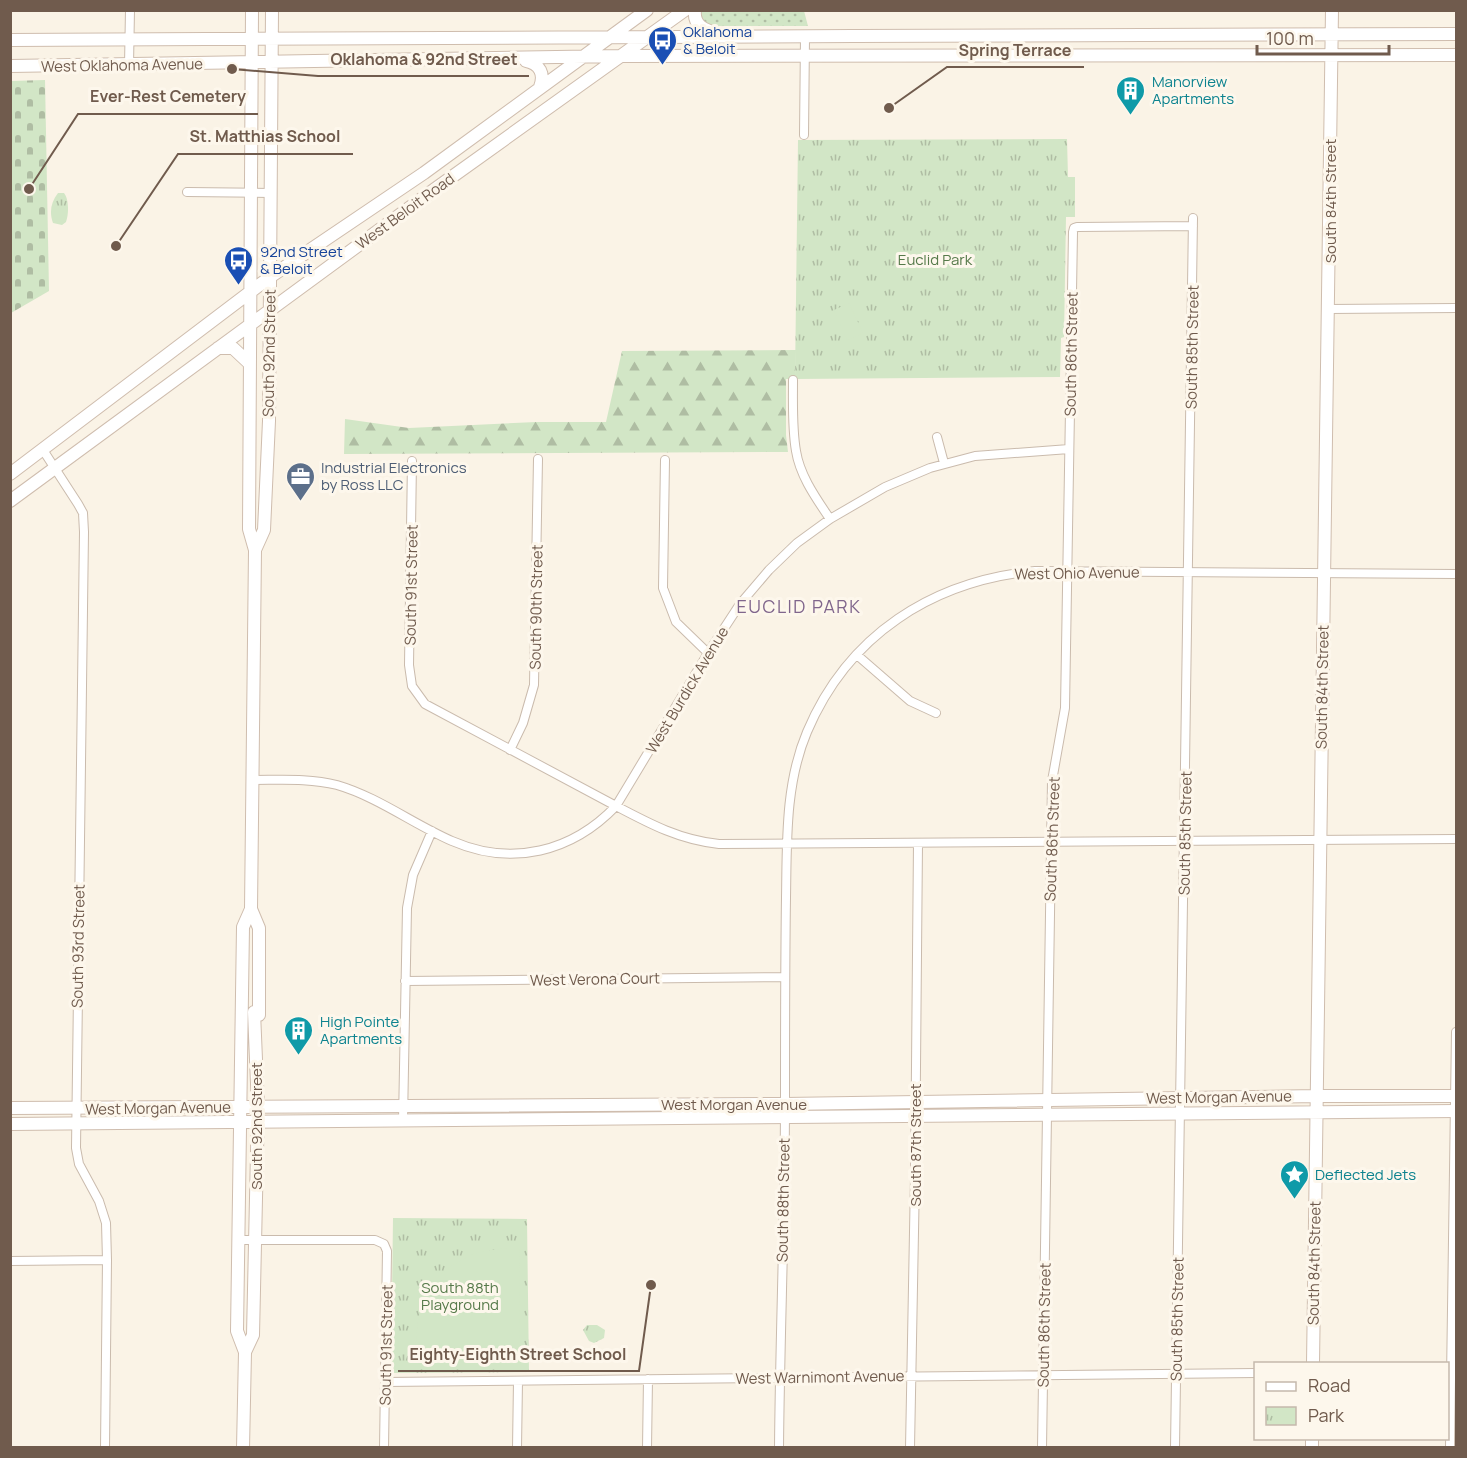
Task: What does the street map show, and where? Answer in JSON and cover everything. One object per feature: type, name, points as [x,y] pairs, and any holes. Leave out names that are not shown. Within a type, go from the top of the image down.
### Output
[{"type":"main road","name":"South 92nd Street","points":[[243,1448],[245,1352],[237,1331],[240,1107],[243,927],[251,909],[254,780],[255,550],[249,529],[252,10]]},
{"type":"main road","name":"South 92nd Street","points":[[255,550],[264,530],[269,421],[272,10]]},
{"type":"main road","name":"West Beloit Road","points":[[10,474],[270,277],[424,173],[647,10]]},
{"type":"main road","name":"West Beloit Road","points":[[10,501],[685,10]]},
{"type":"main road","points":[[695,10],[696,21],[702,28],[728,37]]},
{"type":"main road","name":"South 84th Street","points":[[1314,1362],[1332,10]]},
{"type":"main road","name":"West Oklahoma Avenue","points":[[10,39],[272,36],[609,38],[1456,34]]},
{"type":"main road","name":"West Oklahoma Avenue","points":[[10,66],[621,56],[1456,56]]},
{"type":"main road","points":[[513,59],[538,65],[543,79],[540,87]]},
{"type":"main road","points":[[218,348],[233,348],[249,363]]},
{"type":"main road","name":"South 92nd Street","points":[[245,1352],[253,1335],[258,1122],[254,1012],[259,1015],[259,928],[251,909]]},
{"type":"main road","name":"West Morgan Avenue","points":[[10,1108],[785,1104],[1456,1096]]},
{"type":"main road","points":[[598,1104],[598,1119]]},
{"type":"main road","points":[[313,1107],[313,1122]]},
{"type":"main road","points":[[178,1108],[178,1123]]},
{"type":"main road","name":"West Morgan Avenue","points":[[10,1124],[1456,1112]]},
{"type":"street","points":[[129,65],[130,10]]},
{"type":"street","points":[[804,135],[805,37]]},
{"type":"street","points":[[187,192],[271,192]]},
{"type":"street","name":"South 86th Street","points":[[1042,1448],[1052,781],[1065,708],[1073,232],[1077,227],[1193,222]]},
{"type":"street","name":"South 85th Street","points":[[1174,1448],[1193,222]]},
{"type":"street","points":[[1329,309],[1456,308]]},
{"type":"street","points":[[793,380],[796,453],[810,488],[830,519]]},
{"type":"street","points":[[937,437],[944,463]]},
{"type":"street","name":"West Burdick Avenue","points":[[254,780],[312,781],[335,785],[365,795],[471,849],[503,855],[527,854],[550,849],[595,826],[616,806],[740,604],[769,570],[797,543],[830,519],[885,487],[944,463],[1004,452],[1069,449]]},
{"type":"street","name":"South 93rd Street","points":[[43,450],[83,513],[75,1109],[76,1148],[79,1164],[99,1202],[106,1223],[105,1448]]},
{"type":"street","name":"South 90th Street","points":[[510,750],[523,723],[534,685],[538,459]]},
{"type":"street","points":[[665,460],[663,588],[676,622],[708,653]]},
{"type":"street","name":"South 91st Street","points":[[412,461],[409,665],[412,686],[425,704],[510,750]]},
{"type":"street","name":"West Ohio Avenue","points":[[787,844],[791,784],[801,748],[819,707],[837,678],[884,628],[911,609],[961,586],[1009,573],[1035,571],[1456,574]]},
{"type":"street","points":[[857,655],[909,701],[936,713]]},
{"type":"street","points":[[510,750],[672,834],[695,841],[719,844],[1456,839]]},
{"type":"street","points":[[403,1121],[407,908],[413,875],[432,831]]},
{"type":"street","name":"South 87th Street","points":[[910,1448],[918,843]]},
{"type":"street","name":"South 88th Street","points":[[779,1448],[787,844]]},
{"type":"street","name":"West Verona Court","points":[[405,981],[784,977]]},
{"type":"street","points":[[1450,1448],[1456,1032]]},
{"type":"street","points":[[238,1240],[256,1240]]},
{"type":"street","name":"South 91st Street","points":[[256,1240],[375,1240],[384,1244],[387,1251],[384,1448]]},
{"type":"street","points":[[10,1261],[107,1260]]},
{"type":"street","name":"West Warnimont Avenue","points":[[385,1382],[1254,1373]]},
{"type":"street","points":[[647,1448],[648,1379]]},
{"type":"street","points":[[517,1448],[518,1380]]},
{"type":"green space","points":[[701,10],[804,11],[808,26],[712,26],[702,21]]},
{"type":"green space","points":[[45,80],[49,291],[11,313],[11,81]]},
{"type":"green space","name":"Euclid Park","points":[[1067,139],[1068,177],[1075,177],[1075,217],[1066,217],[1064,337],[1061,338],[1060,377],[795,379],[798,140]]},
{"type":"green space","points":[[58,193],[64,193],[68,203],[67,219],[62,225],[53,223],[51,215],[52,204]]},
{"type":"green space","points":[[849,303],[863,333],[847,340],[834,310]]},
{"type":"green space","points":[[796,350],[795,379],[786,379],[788,452],[344,454],[345,419],[409,428],[536,422],[606,422],[622,351]]},
{"type":"green space","name":"South 88th Playground","points":[[393,1218],[527,1219],[529,1372],[391,1373]]},
{"type":"green space","points":[[519,1247],[520,1351],[515,1356],[416,1356],[420,1314],[424,1301],[437,1278],[447,1269],[473,1254]]},
{"type":"green space","points":[[587,1325],[597,1325],[605,1330],[604,1338],[594,1343],[589,1341],[583,1330]]},
{"type":"place","name":"Oklahoma & Beloit","points":[[662,66]]},
{"type":"place","name":"Oklahoma & 92nd Street","points":[[232,69]]},
{"type":"place","name":"Spring Terrace","points":[[889,108]]},
{"type":"place","name":"Manorview Apartments","points":[[1131,116]]},
{"type":"place","name":"Ever-Rest Cemetery","points":[[29,189]]},
{"type":"place","name":"St. Matthias School","points":[[116,246]]},
{"type":"place","name":"92nd Street & Beloit","points":[[239,286]]},
{"type":"place","name":"Industrial Electronics by Ross LLC","points":[[300,502]]},
{"type":"place","name":"High Pointe Apartments","points":[[299,1056]]},
{"type":"place","name":"Deflected Jets","points":[[1294,1200]]},
{"type":"place","name":"Eighty-Eighth Street School","points":[[651,1285]]},
{"type":"district","name":"EUCLID PARK","points":[[799,606]]}]
